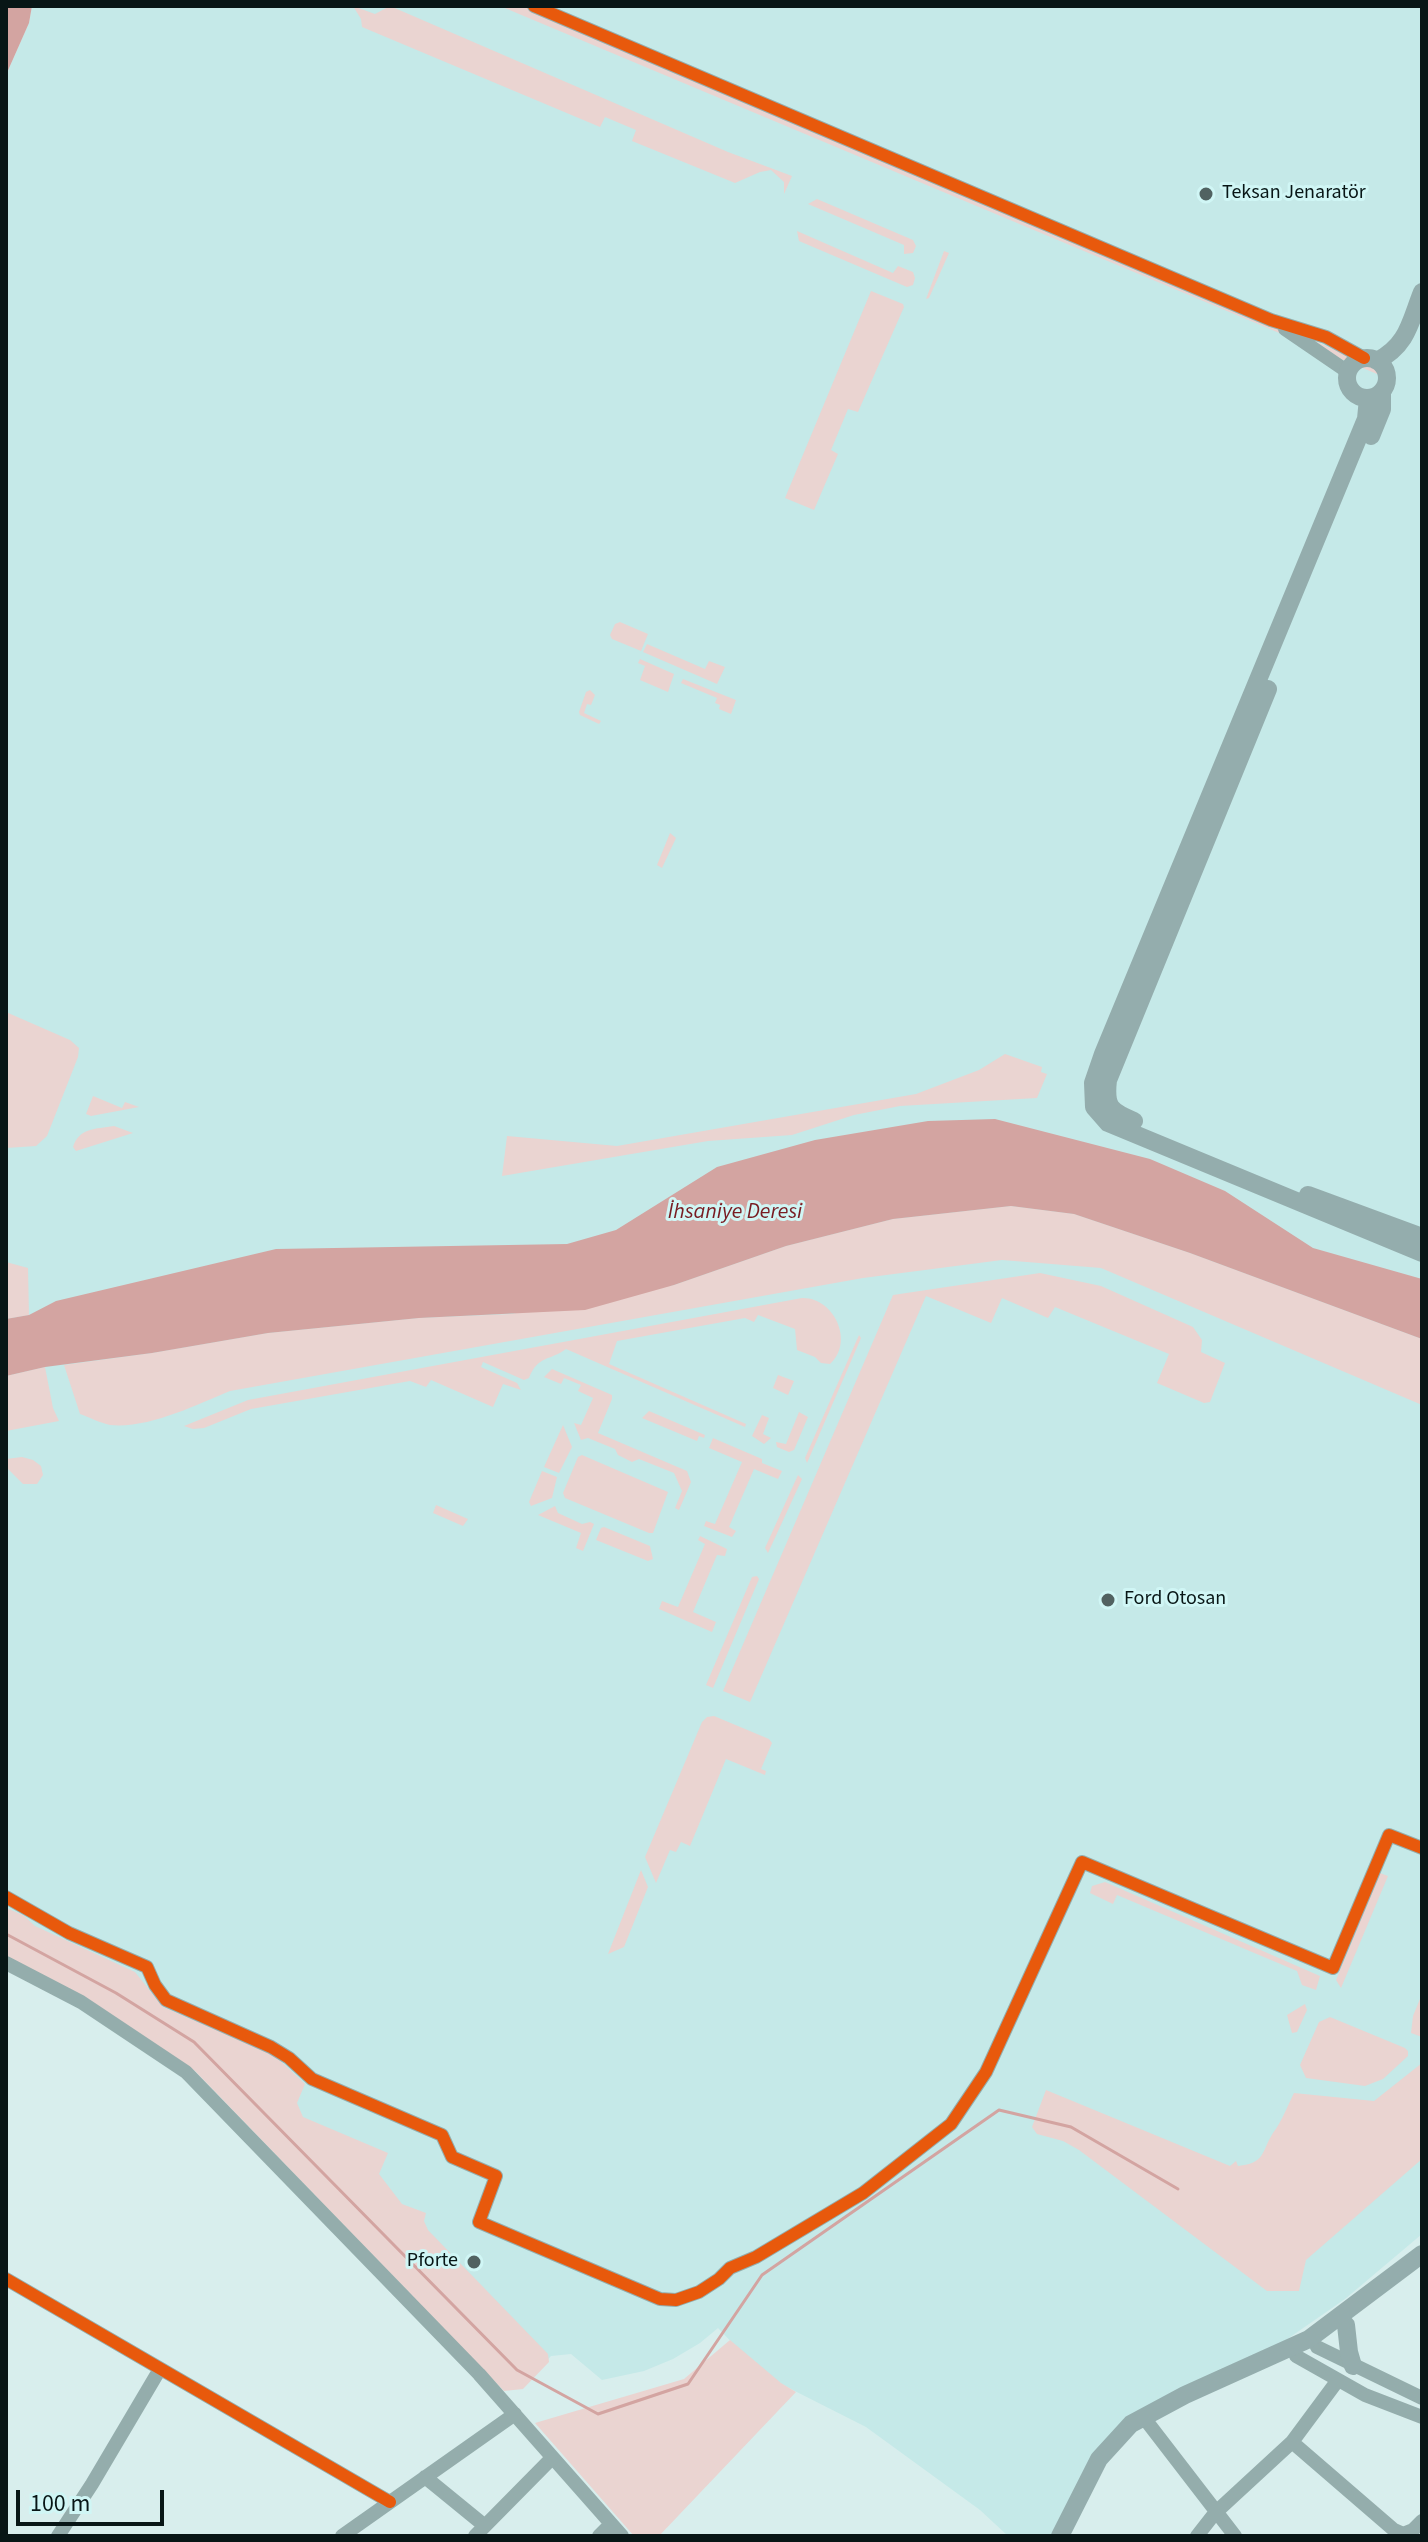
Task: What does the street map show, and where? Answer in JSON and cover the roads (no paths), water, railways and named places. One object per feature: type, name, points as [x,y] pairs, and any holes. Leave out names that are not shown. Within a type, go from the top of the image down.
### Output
[{"type":"main road","points":[[1422,292],[1395,351],[1354,363],[1348,372],[1350,389],[1359,397],[1379,390],[1399,364],[1422,309]]},
{"type":"main road","points":[[1371,360],[1385,369],[1379,390],[1103,1054],[1093,1083],[1094,1107],[1108,1123],[1422,1253]]},
{"type":"main road","points":[[1379,390],[1382,409],[1379,418],[1108,1080],[1106,1098],[1115,1113],[1269,1179],[1422,1237]]},
{"type":"main road","points":[[1060,2536],[1099,2459],[1131,2424],[1185,2395],[1309,2339],[1422,2254]]},
{"type":"main road","points":[[1068,2536],[1104,2463],[1137,2430],[1188,2402],[1317,2347],[1422,2267]]},
{"type":"main road","points":[[1346,2325],[1353,2366]]},
{"type":"street","points":[[534,6],[1271,320],[1326,337],[1371,360]]},
{"type":"street","points":[[1271,320],[1348,372]]},
{"type":"street","points":[[6,1897],[69,1933],[147,1967],[166,2000],[271,2047],[289,2058],[312,2079],[442,2135],[452,2157],[496,2176],[479,2222],[660,2299],[676,2300],[699,2292],[730,2268],[756,2257],[863,2193],[951,2124],[986,2072],[1082,1862],[1333,1968],[1389,1835],[1422,1848]]},
{"type":"street","points":[[6,1963],[81,2002],[186,2072],[479,2374],[622,2536]]},
{"type":"street","points":[[6,2279],[390,2502]]},
{"type":"street","points":[[1317,2347],[1422,2398]]},
{"type":"street","points":[[1296,2356],[1365,2395],[1422,2417]]},
{"type":"street","points":[[58,2536],[160,2369]]},
{"type":"street","points":[[1197,2536],[1215,2513],[1292,2442],[1338,2380]]},
{"type":"street","points":[[342,2536],[515,2414]]},
{"type":"street","points":[[1148,2423],[1235,2536]]},
{"type":"street","points":[[1292,2442],[1393,2533],[1403,2534],[1413,2530],[1422,2521]]},
{"type":"street","points":[[425,2477],[480,2531],[552,2458]]},
{"type":"street","points":[[599,2536],[611,2524]]},
{"type":"water","points":[[6,6],[32,6],[29,23],[6,75]]},
{"type":"water","name":"İhsaniye Deresi","points":[[995,1119],[1150,1159],[1225,1191],[1313,1248],[1422,1279],[1422,1339],[1190,1253],[1074,1214],[1011,1206],[893,1219],[786,1246],[674,1285],[585,1310],[419,1318],[268,1333],[45,1367],[6,1376],[6,1319],[29,1315],[56,1301],[276,1249],[567,1244],[616,1230],[717,1167],[815,1140],[928,1121]]},
{"type":"waterway","points":[[6,1934],[116,1993],[194,2042],[517,2370],[598,2414],[688,2384],[762,2275],[999,2110],[1071,2127],[1178,2189]]},
{"type":"place","name":"Teksan Jenaratör","points":[[1206,194]]},
{"type":"place","name":"Ford Otosan","points":[[1108,1600]]},
{"type":"place","name":"Pforte","points":[[474,2262]]}]
